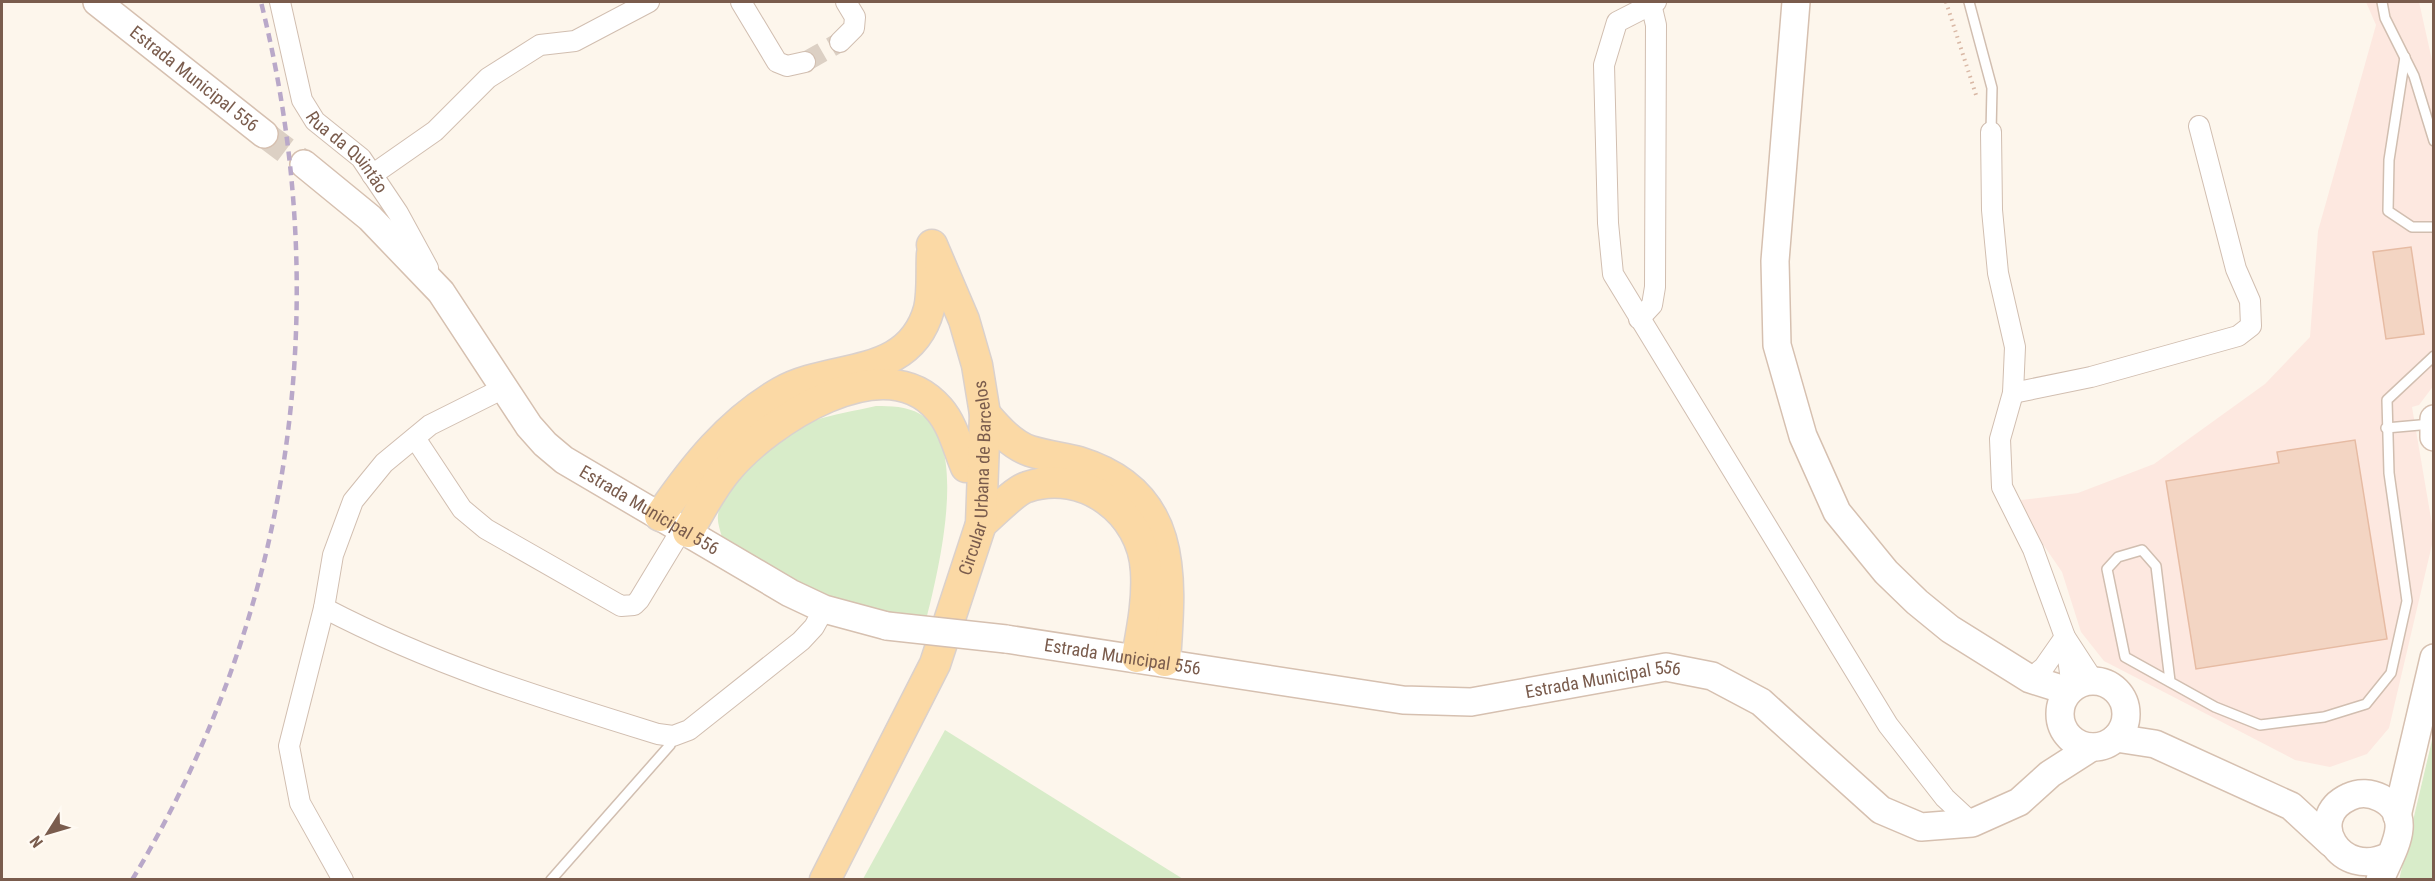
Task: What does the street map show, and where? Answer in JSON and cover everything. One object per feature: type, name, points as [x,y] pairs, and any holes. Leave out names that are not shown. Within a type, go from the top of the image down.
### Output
[{"type":"main road","name":"Estrada Municipal 556","points":[[97,2],[264,134]]},
{"type":"main road","points":[[1796,2],[1775,261],[1777,345],[1803,436],[1837,512],[1886,572],[1950,629],[2030,679],[2071,700],[2113,687],[2120,694],[2112,733]]},
{"type":"main road","name":"Estrada Municipal 556","points":[[304,164],[370,218],[441,291],[529,426],[564,460],[790,593],[824,609],[887,626],[1006,639],[1151,659],[1403,700],[1471,702],[1666,667],[1678,669],[1712,676],[1761,702],[1881,810],[1921,827],[1972,823],[2019,802],[2050,774],[2112,733]]},
{"type":"main road","points":[[677,525],[704,456],[764,402],[807,382],[874,365],[904,348],[916,334],[929,307],[932,245],[948,283]]},
{"type":"main road","name":"Circular Urbana de Barcelos","points":[[825,879],[935,664],[981,524],[985,414],[971,340],[948,283]]},
{"type":"main road","name":"Circular Urbana de Barcelos","points":[[948,283],[965,404],[966,467],[959,590]]},
{"type":"main road","points":[[677,525],[749,446],[780,422],[816,401],[863,386],[896,385],[913,389],[927,398],[950,425],[966,467]]},
{"type":"main road","points":[[985,414],[1002,434],[1029,451],[1103,470],[1135,493],[1158,527],[1168,567],[1151,659]]},
{"type":"main road","points":[[981,524],[1025,487],[1056,482],[1093,489],[1119,509],[1137,536],[1146,570],[1145,612],[1151,659]]},
{"type":"main road","points":[[2071,700],[2074,741],[2112,733],[2156,744],[2291,806],[2331,843],[2335,851],[2355,871],[2370,865],[2385,868],[2399,837],[2397,816],[2433,658]]},
{"type":"main road","points":[[2050,774],[2071,700]]},
{"type":"main road","points":[[2378,796],[2410,766]]},
{"type":"main road","points":[[2291,806],[2339,804],[2357,794],[2378,796],[2393,808],[2397,816]]},
{"type":"main road","points":[[2331,843],[2329,822],[2339,804]]},
{"type":"street","name":"Rua da Quintão","points":[[280,2],[302,100],[315,121],[361,158],[398,213],[441,291]]},
{"type":"street","points":[[372,175],[435,131],[488,78],[540,45],[575,41],[649,2]]},
{"type":"street","points":[[741,2],[777,62],[787,66],[805,62]]},
{"type":"street","points":[[840,42],[854,28],[855,17],[846,2]]},
{"type":"street","points":[[1639,319],[1652,305],[1655,287],[1656,25],[1653,3],[1617,22],[1604,65],[1608,223],[1613,274],[1639,319],[1888,725],[1945,798],[1972,823]]},
{"type":"street","points":[[2013,393],[2091,377],[2238,336],[2251,326],[2250,302],[2236,269],[2199,126]]},
{"type":"street","points":[[1991,132],[1992,210],[1998,273],[2015,347],[2013,393],[2000,439],[2002,487],[2033,549],[2065,637],[2071,700]]},
{"type":"street","points":[[344,879],[300,803],[289,746],[324,608],[333,555],[353,501],[384,463],[430,425],[504,388]]},
{"type":"street","points":[[415,438],[462,508],[486,529],[621,606],[634,605],[639,600],[677,525]]},
{"type":"street","points":[[324,608],[374,634],[454,669],[658,734],[673,736],[689,730],[801,641],[814,627],[824,609]]},
{"type":"street","points":[[2030,679],[2044,667],[2065,637]]},
{"type":"lane","points":[[1969,2],[1992,88],[1991,132]]},
{"type":"lane","points":[[2382,2],[2385,18],[2414,76],[2433,141]]},
{"type":"lane","points":[[2405,57],[2389,160],[2388,211],[2412,227],[2433,227]]},
{"type":"lane","points":[[2170,681],[2156,566],[2142,550],[2118,557],[2107,569],[2125,657],[2215,707],[2260,725],[2324,717],[2366,704],[2391,672],[2407,601],[2389,473],[2386,400],[2433,356]]},
{"type":"lane","points":[[2386,428],[2433,427]]},
{"type":"lane","points":[[551,879],[670,745],[673,736]]},
{"type":"path","points":[[1946,2],[1986,128],[1991,132]]},
{"type":"shaded area","points":[[2366,2],[2419,2],[2434,69],[2434,385],[2419,405],[2412,407],[2434,536],[2389,728],[2367,754],[2330,767],[2295,760],[2104,661],[2081,632],[2062,572],[2029,524],[2021,500],[2078,493],[2154,464],[2265,384],[2310,337],[2318,231],[2376,25]]},
{"type":"green space","points":[[876,406],[904,408],[920,414],[935,429],[944,451],[947,479],[943,540],[927,616],[872,612],[818,595],[722,537],[719,526],[718,515],[730,486],[741,472],[770,446],[813,421]]},
{"type":"green space","points":[[945,730],[1183,879],[863,879]]},
{"type":"green space","points":[[2433,736],[2433,879],[2399,880]]},
{"type":"building","points":[[2411,247],[2424,334],[2386,339],[2373,252]]},
{"type":"building","points":[[2355,440],[2387,639],[2196,669],[2166,481],[2279,463],[2277,452]]},
{"type":"tunnel","points":[[805,62],[840,42]]},
{"type":"tunnel","points":[[264,134],[304,164]]},
{"type":"railway","points":[[132,880],[187,778],[231,672],[263,564],[285,454],[296,342],[295,229],[284,115],[261,2]]}]
